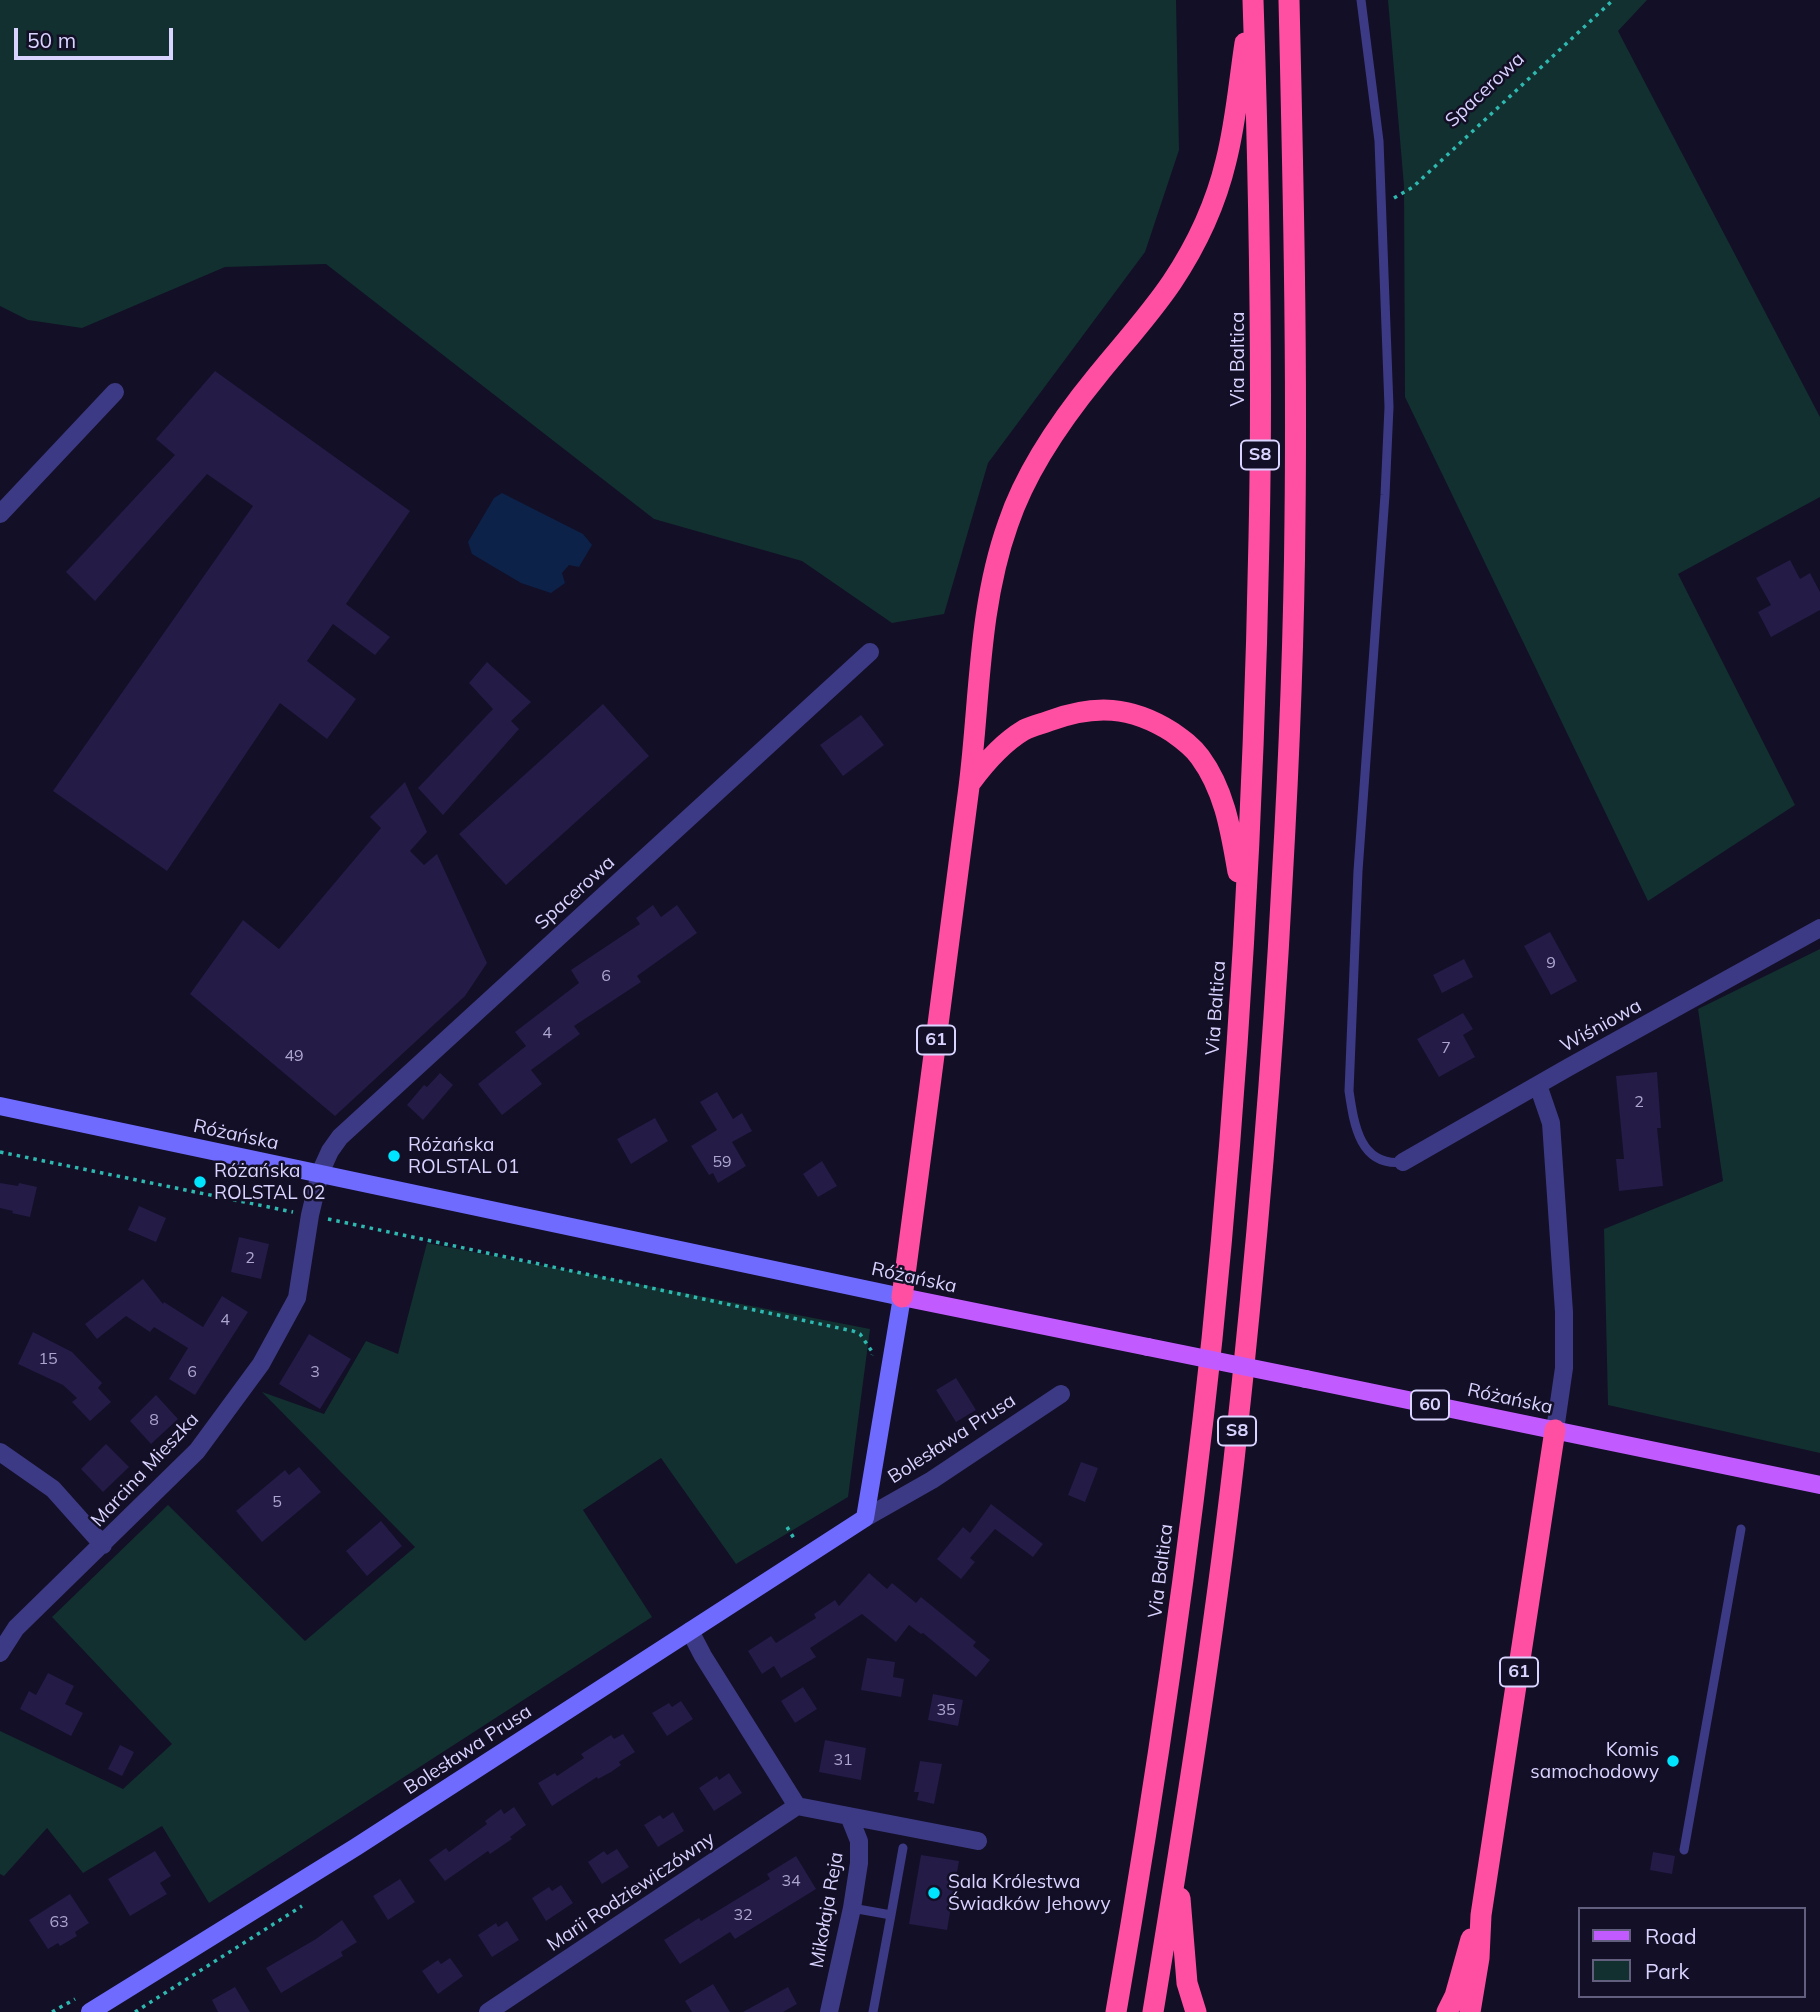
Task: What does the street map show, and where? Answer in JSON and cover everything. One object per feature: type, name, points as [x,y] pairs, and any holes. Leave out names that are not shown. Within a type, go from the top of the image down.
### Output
[{"type":"highway","points":[[970,783],[987,613],[998,553],[1008,522],[1022,489],[1058,428],[1097,375],[1154,309],[1174,279],[1210,211],[1226,162],[1252,0]]},
{"type":"highway","name":"Via Baltica","points":[[1116,2012],[1157,1766],[1207,1381],[1227,1167],[1245,911],[1260,508],[1260,277],[1252,0]]},
{"type":"highway","name":"S8","points":[[1153,2012],[1179,1854],[1234,1462],[1263,1169],[1282,882],[1293,639],[1295,285],[1289,0]]},
{"type":"highway","points":[[970,783],[987,760],[1025,730],[1058,718],[1089,710],[1112,710],[1130,712],[1156,722],[1186,741],[1200,757],[1220,793],[1229,817],[1245,911]]},
{"type":"highway","name":"61","points":[[902,1297],[970,783]]},
{"type":"highway","name":"61","points":[[1470,2012],[1479,1958],[1481,1914],[1555,1430]]},
{"type":"highway","points":[[1179,1854],[1187,1983],[1196,2012]]},
{"type":"highway","points":[[1447,2012],[1455,1996],[1468,1947],[1481,1914]]},
{"type":"main road","name":"Różańska","points":[[902,1297],[1820,1485]]},
{"type":"street","points":[[0,514],[115,392]]},
{"type":"street","name":"Spacerowa","points":[[320,1173],[340,1137],[870,652]]},
{"type":"street","name":"Wiśniowa","points":[[1403,1163],[1820,928]]},
{"type":"street","points":[[1538,1085],[1551,1123],[1564,1312],[1564,1368],[1555,1430]]},
{"type":"street","name":"Różańska","points":[[0,1106],[902,1297]]},
{"type":"street","name":"Marcina Mieszka","points":[[0,1653],[16,1628],[197,1451],[261,1364],[297,1298],[310,1215],[320,1173]]},
{"type":"street","name":"Bolesława Prusa","points":[[865,1518],[902,1297]]},
{"type":"street","name":"Bolesława Prusa","points":[[90,2012],[356,1847],[865,1518],[933,1480],[1061,1394]]},
{"type":"street","points":[[0,1452],[53,1489],[103,1545]]},
{"type":"street","points":[[690,1631],[797,1806],[978,1840]]},
{"type":"street","name":"Marii Rodziewiczówny","points":[[488,2012],[797,1806]]},
{"type":"street","name":"Mikołaja Reja","points":[[829,2012],[852,1908],[860,1850],[856,1829],[849,1816]]},
{"type":"lane","points":[[1361,0],[1379,141],[1389,407],[1358,871],[1349,1076],[1352,1108],[1365,1147],[1380,1161],[1403,1163]]},
{"type":"lane","points":[[1684,1850],[1741,1530]]},
{"type":"lane","points":[[873,2012],[903,1848]]},
{"type":"lane","points":[[852,1908],[891,1915]]},
{"type":"path","name":"Spacerowa","points":[[1382,203],[1413,187],[1612,0]]},
{"type":"path","points":[[0,1152],[853,1331],[860,1334],[873,1353]]},
{"type":"path","points":[[52,2012],[70,2002]]},
{"type":"green space","points":[[0,0],[1176,0],[1179,150],[1145,252],[988,463],[944,614],[892,623],[802,561],[654,519],[326,264],[225,267],[82,328],[28,320],[0,306]]},
{"type":"green space","points":[[1388,0],[1647,0],[1618,31],[1820,417],[1820,497],[1678,574],[1795,805],[1648,901],[1405,397],[1404,186]]},
{"type":"green space","points":[[1820,949],[1820,1453],[1608,1405],[1604,1229],[1723,1181],[1698,1009]]},
{"type":"green space","points":[[427,1243],[870,1329],[848,1497],[736,1564],[661,1458],[583,1510],[652,1617],[209,1903],[162,1826],[83,1873],[47,1828],[4,1876],[0,1874],[0,1731],[123,1789],[172,1744],[52,1617],[168,1505],[305,1641],[415,1547],[262,1392],[324,1414],[366,1341],[398,1354]]},
{"type":"water","points":[[502,493],[583,534],[592,545],[579,567],[569,565],[562,573],[565,583],[551,593],[521,583],[472,554],[468,542],[494,498]]},
{"type":"building","points":[[215,371],[410,511],[346,604],[390,637],[375,655],[333,624],[307,661],[356,699],[327,739],[280,703],[167,871],[53,791],[253,506],[207,474],[95,601],[66,572],[175,455],[156,439]]},
{"type":"building","points":[[1790,560],[1800,579],[1810,573],[1820,592],[1820,610],[1771,637],[1758,612],[1771,605],[1756,578]]},
{"type":"building","points":[[487,662],[531,702],[511,721],[519,729],[443,815],[418,788],[493,709],[469,683]]},
{"type":"building","points":[[603,704],[649,756],[506,885],[459,834]]},
{"type":"building","points":[[861,715],[884,745],[843,776],[820,745]]},
{"type":"building","points":[[405,782],[427,832],[410,851],[424,865],[437,854],[487,963],[465,996],[335,1116],[190,994],[243,920],[279,949],[381,828],[370,817]]},
{"type":"building","points":[[653,905],[661,917],[677,905],[697,933],[637,976],[641,982],[574,1026],[580,1034],[531,1070],[542,1084],[502,1115],[478,1084],[526,1046],[515,1032],[579,983],[571,970],[640,924],[636,918]]},
{"type":"building","points":[[1550,932],[1577,981],[1551,995],[1524,946]]},
{"type":"building","points":[[1464,959],[1473,977],[1442,993],[1433,975]]},
{"type":"building","points":[[1463,1013],[1473,1029],[1463,1035],[1475,1057],[1439,1077],[1417,1039]]},
{"type":"building","points":[[1657,1072],[1661,1128],[1657,1128],[1663,1186],[1619,1191],[1616,1159],[1624,1159],[1616,1076]]},
{"type":"building","points":[[440,1073],[453,1085],[423,1120],[407,1105],[424,1085],[427,1087]]},
{"type":"building","points":[[717,1092],[733,1119],[742,1113],[752,1131],[732,1142],[746,1166],[718,1183],[713,1173],[709,1175],[691,1146],[717,1130],[700,1102]]},
{"type":"building","points":[[655,1118],[668,1141],[631,1164],[617,1139]]},
{"type":"building","points":[[822,1161],[837,1186],[818,1197],[803,1174]]},
{"type":"building","points":[[0,1183],[37,1187],[30,1217],[0,1208]]},
{"type":"building","points":[[139,1206],[166,1218],[156,1242],[128,1230]]},
{"type":"building","points":[[239,1237],[269,1244],[261,1279],[231,1272]]},
{"type":"building","points":[[143,1279],[163,1304],[164,1302],[203,1327],[222,1296],[248,1312],[195,1395],[169,1379],[188,1348],[154,1327],[150,1332],[126,1316],[97,1339],[85,1324]]},
{"type":"building","points":[[33,1332],[72,1352],[102,1383],[98,1388],[111,1402],[90,1421],[72,1402],[77,1398],[63,1385],[18,1364]]},
{"type":"building","points":[[309,1334],[351,1359],[320,1409],[279,1384]]},
{"type":"building","points":[[956,1378],[976,1410],[956,1422],[936,1390]]},
{"type":"building","points":[[156,1395],[178,1419],[151,1444],[130,1421]]},
{"type":"building","points":[[106,1444],[129,1467],[103,1492],[81,1469]]},
{"type":"building","points":[[1081,1462],[1098,1468],[1085,1502],[1068,1495]]},
{"type":"building","points":[[299,1467],[321,1492],[262,1542],[236,1511],[285,1470],[289,1475]]},
{"type":"building","points":[[991,1504],[1043,1544],[1033,1557],[995,1529],[970,1558],[975,1562],[961,1579],[937,1559],[963,1527],[970,1533]]},
{"type":"building","points":[[381,1521],[402,1546],[367,1576],[346,1551]]},
{"type":"building","points":[[869,1573],[887,1589],[892,1583],[916,1603],[921,1597],[976,1642],[973,1646],[990,1660],[976,1677],[923,1633],[909,1625],[896,1642],[862,1614],[810,1648],[816,1657],[781,1678],[774,1666],[762,1674],[748,1651],[771,1636],[776,1643],[816,1618],[814,1614],[835,1600],[839,1606]]},
{"type":"building","points":[[867,1658],[895,1662],[893,1677],[904,1679],[901,1697],[861,1690]]},
{"type":"building","points":[[48,1673],[74,1686],[65,1704],[83,1713],[71,1736],[20,1709],[29,1691],[36,1695]]},
{"type":"building","points":[[803,1687],[817,1709],[795,1723],[781,1701]]},
{"type":"building","points":[[933,1694],[963,1700],[958,1726],[928,1720]]},
{"type":"building","points":[[681,1701],[693,1719],[667,1736],[652,1713],[669,1703],[672,1707]]},
{"type":"building","points":[[623,1734],[635,1752],[619,1762],[621,1765],[611,1772],[598,1779],[597,1777],[552,1806],[538,1783],[555,1773],[557,1776],[584,1758],[581,1754],[611,1735],[614,1739]]},
{"type":"building","points":[[825,1740],[866,1748],[861,1780],[819,1772]]},
{"type":"building","points":[[120,1745],[134,1752],[122,1776],[108,1769]]},
{"type":"building","points":[[920,1761],[942,1764],[934,1804],[917,1800],[919,1792],[914,1792]]},
{"type":"building","points":[[729,1773],[742,1793],[714,1811],[699,1788],[717,1776],[719,1780]]},
{"type":"building","points":[[514,1807],[526,1825],[510,1837],[512,1839],[490,1854],[488,1851],[445,1881],[429,1860],[446,1848],[449,1852],[487,1824],[485,1821],[501,1809],[504,1814]]},
{"type":"building","points":[[673,1812],[684,1831],[658,1847],[644,1825],[660,1815],[663,1819]]},
{"type":"building","points":[[617,1849],[629,1867],[602,1884],[588,1862],[604,1851],[607,1855]]},
{"type":"building","points":[[155,1851],[171,1876],[160,1883],[167,1894],[130,1916],[108,1879]]},
{"type":"building","points":[[1653,1852],[1675,1856],[1672,1874],[1650,1870]]},
{"type":"building","name":"Sala Królestwa Świadków Jehowy","points":[[921,1855],[959,1861],[947,1930],[909,1924]]},
{"type":"building","points":[[796,1856],[816,1889],[735,1939],[730,1932],[680,1964],[664,1940],[770,1879],[767,1874]]},
{"type":"building","points":[[400,1879],[415,1902],[388,1920],[373,1896]]},
{"type":"building","points":[[561,1885],[573,1903],[546,1921],[532,1898],[549,1887],[552,1891]]},
{"type":"building","points":[[70,1894],[89,1923],[75,1932],[77,1936],[60,1946],[58,1943],[48,1949],[29,1920]]},
{"type":"building","points":[[342,1920],[357,1942],[341,1952],[343,1956],[281,1993],[266,1968],[316,1939]]},
{"type":"building","points":[[507,1921],[519,1940],[492,1957],[478,1935],[496,1923],[498,1927]]},
{"type":"building","points":[[450,1958],[463,1976],[438,1994],[422,1971],[438,1960],[441,1964]]},
{"type":"building","points":[[713,1984],[730,2012],[692,2012],[685,2001]]},
{"type":"building","points":[[235,1987],[250,2012],[218,2012],[212,2000]]},
{"type":"building","points":[[788,1987],[797,2004],[783,2012],[743,2012]]},
{"type":"place","name":"Różańska ROLSTAL 01","points":[[394,1156]]},
{"type":"place","name":"Różańska ROLSTAL 02","points":[[200,1182]]},
{"type":"place","name":"Komis samochodowy","points":[[1673,1761]]},
{"type":"place","name":"Sala Królestwa Świadków Jehowy","points":[[934,1893]]}]
